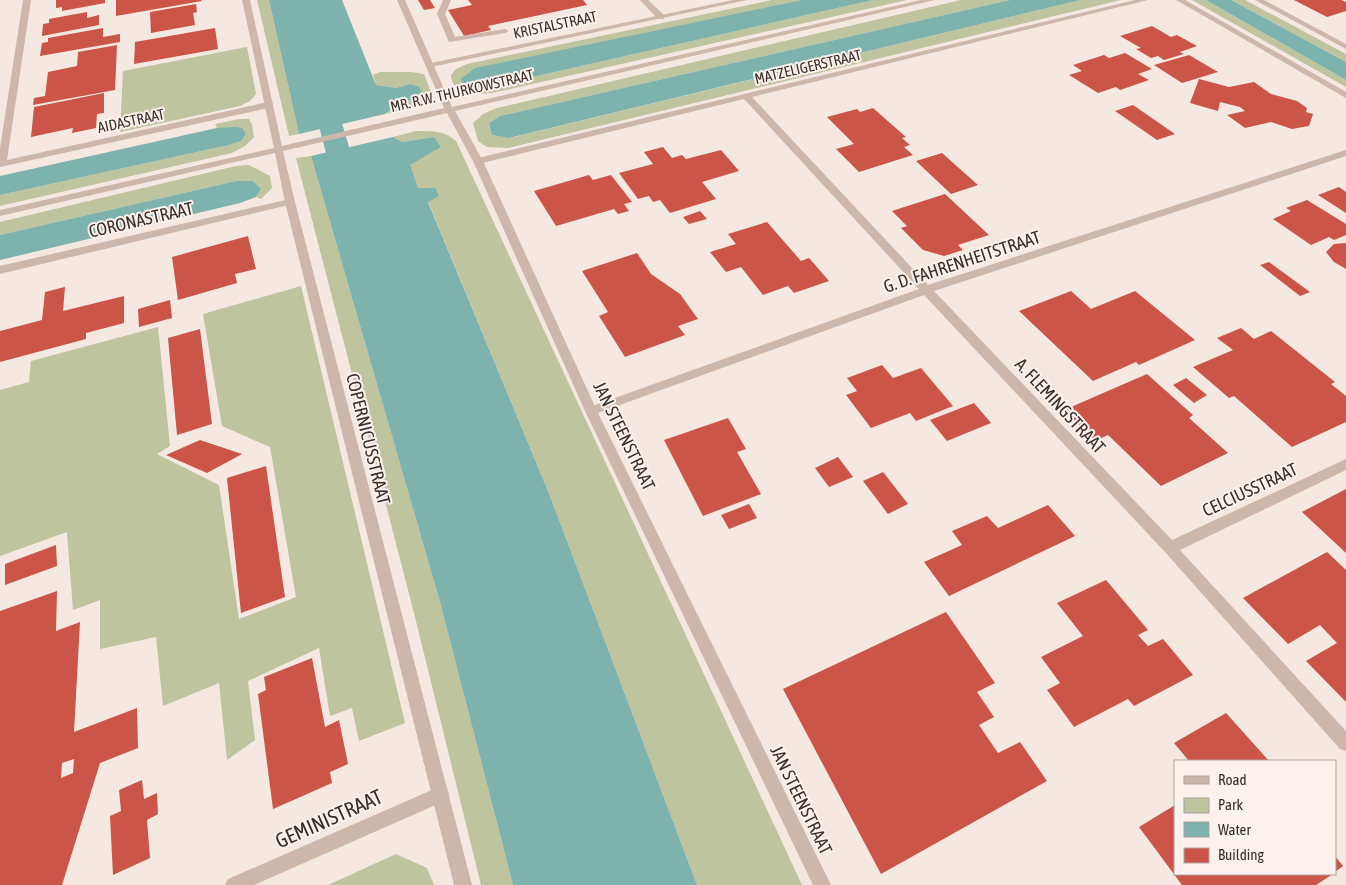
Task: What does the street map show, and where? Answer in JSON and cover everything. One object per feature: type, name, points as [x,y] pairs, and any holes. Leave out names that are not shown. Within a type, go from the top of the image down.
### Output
[{"type":"street","points":[[1,164],[27,0]]},
{"type":"street","name":"COPERNICUSSTRAAT","points":[[246,0],[290,202],[463,885]]},
{"type":"street","name":"JAN STEENSTRAAT","points":[[401,0],[449,108],[478,161],[590,411],[822,885]]},
{"type":"street","points":[[447,0],[441,14],[452,40],[505,31]]},
{"type":"street","points":[[644,0],[661,17]]},
{"type":"street","name":"KRISTALSTRAAT","points":[[431,65],[743,0]]},
{"type":"street","name":"MR. R.W. THURKOWSTRAAT","points":[[0,213],[278,150],[449,108],[931,0]]},
{"type":"street","name":"MATZELIGERSTRAAT","points":[[478,161],[1144,0]]},
{"type":"street","points":[[1180,0],[1346,95]]},
{"type":"street","points":[[1259,0],[1346,47]]},
{"type":"street","name":"A. FLEMINGSTRAAT","points":[[746,96],[1170,548],[1346,743]]},
{"type":"street","name":"AIDASTRAAT","points":[[1,164],[268,105]]},
{"type":"street","name":"G. D. FAHRENHEITSTRAAT","points":[[590,411],[926,290],[1346,153]]},
{"type":"street","name":"CORONASTRAAT","points":[[0,270],[290,202]]},
{"type":"street","name":"CELCIUSSTRAAT","points":[[1170,548],[1346,464]]},
{"type":"street","name":"GEMINISTRAAT","points":[[234,885],[441,794]]},
{"type":"green space","points":[[257,0],[269,0],[299,134],[289,136]]},
{"type":"green space","points":[[772,0],[802,0],[748,12],[488,87],[873,0],[907,0],[492,93],[466,92],[460,90],[452,82],[451,75],[456,69],[467,64]]},
{"type":"green space","points":[[961,0],[1010,0],[500,116],[489,123],[492,135],[510,138],[1080,0],[1121,0],[508,148],[487,147],[478,141],[473,123],[483,114],[497,108]]},
{"type":"green space","points":[[1192,0],[1206,0],[1346,80],[1346,87]]},
{"type":"green space","points":[[1231,0],[1245,0],[1346,54],[1346,62]]},
{"type":"green space","points":[[247,47],[256,94],[250,101],[240,106],[120,132],[123,71]]},
{"type":"green space","points":[[380,72],[424,74],[431,92],[428,98],[418,105],[385,114],[396,106],[422,95],[410,84],[396,88],[376,85],[373,75]]},
{"type":"green space","points":[[249,119],[254,137],[245,146],[232,153],[0,206],[0,195],[241,141],[246,134],[242,129],[217,128],[215,124]]},
{"type":"green space","points":[[416,131],[442,133],[456,141],[802,885],[697,885],[550,496],[428,201],[439,196],[436,188],[418,188],[409,165],[441,147],[434,137],[402,142],[393,137]]},
{"type":"green space","points":[[311,156],[440,602],[513,885],[481,885],[414,613],[296,158]]},
{"type":"green space","points":[[249,165],[270,176],[272,188],[261,199],[256,197],[261,189],[236,181],[0,235],[0,222],[236,166]]},
{"type":"green space","points":[[301,286],[405,723],[359,741],[352,708],[330,716],[319,648],[248,681],[255,740],[227,760],[219,683],[163,706],[156,637],[100,649],[100,600],[73,610],[67,532],[0,556],[0,390],[29,382],[31,361],[158,327],[170,446],[157,454],[219,485],[239,619],[296,597],[270,447],[222,426],[203,314]]},
{"type":"green space","points":[[396,854],[427,868],[434,885],[328,885]]},
{"type":"water","points":[[269,0],[342,0],[376,85],[396,88],[410,84],[419,87],[423,95],[396,106],[385,114],[299,134]]},
{"type":"water","points":[[802,0],[873,0],[488,87],[465,87],[461,79],[475,68]]},
{"type":"water","points":[[1010,0],[1080,0],[509,138],[492,135],[489,123],[500,116]]},
{"type":"water","points":[[1206,0],[1231,0],[1346,62],[1346,80]]},
{"type":"water","points":[[217,128],[242,128],[246,134],[241,141],[229,145],[0,195],[0,176]]},
{"type":"water","points":[[393,137],[402,142],[434,137],[441,147],[410,165],[418,188],[436,188],[439,196],[428,202],[550,496],[697,885],[513,885],[440,602],[311,156]]},
{"type":"water","points":[[236,181],[253,181],[261,189],[256,197],[240,203],[0,260],[0,235]]},
{"type":"building","points":[[56,0],[105,0],[105,3],[62,11],[62,7],[56,8]]},
{"type":"building","points":[[116,0],[201,0],[202,1],[116,16]]},
{"type":"building","points":[[418,0],[430,0],[435,8],[424,10]]},
{"type":"building","points":[[468,0],[583,0],[587,5],[488,26],[491,30],[464,36],[448,10],[472,5]]},
{"type":"building","points":[[1294,0],[1341,0],[1346,2],[1346,11],[1327,17]]},
{"type":"building","points":[[196,4],[197,12],[193,13],[195,25],[151,33],[150,12]]},
{"type":"building","points":[[87,12],[87,18],[99,15],[99,25],[42,36],[43,24],[49,23],[49,19]]},
{"type":"building","points":[[1152,26],[1171,37],[1177,35],[1197,46],[1180,52],[1184,54],[1164,60],[1158,56],[1151,58],[1136,49],[1141,48],[1120,36]]},
{"type":"building","points":[[103,28],[103,37],[120,34],[120,42],[40,56],[42,43],[48,42],[48,38]]},
{"type":"building","points":[[215,28],[218,49],[134,64],[135,42]]},
{"type":"building","points":[[117,45],[115,90],[33,105],[34,98],[45,96],[48,72],[77,66],[78,52]]},
{"type":"building","points":[[1125,53],[1152,69],[1138,74],[1149,80],[1120,90],[1116,87],[1098,93],[1069,75],[1082,71],[1073,65],[1104,55],[1109,58]]},
{"type":"building","points":[[1189,55],[1218,72],[1182,83],[1154,65]]},
{"type":"building","points":[[1199,79],[1229,87],[1254,82],[1271,94],[1297,101],[1307,108],[1306,112],[1313,114],[1309,126],[1292,129],[1271,122],[1245,128],[1227,115],[1245,111],[1240,107],[1220,102],[1218,111],[1190,103]]},
{"type":"building","points":[[104,93],[104,113],[97,114],[96,128],[72,133],[73,128],[31,137],[34,107]]},
{"type":"building","points":[[1133,105],[1175,134],[1157,140],[1115,111]]},
{"type":"building","points":[[873,108],[906,137],[902,138],[910,145],[904,147],[913,155],[859,172],[836,149],[854,144],[827,117],[857,109],[860,112]]},
{"type":"building","points":[[663,147],[672,158],[682,155],[686,159],[721,150],[739,171],[702,182],[716,199],[670,213],[660,200],[653,202],[649,196],[638,199],[619,173],[653,164],[644,152]]},
{"type":"building","points":[[942,153],[978,185],[951,194],[916,161]]},
{"type":"building","points":[[589,175],[593,180],[611,175],[632,202],[624,204],[629,211],[618,214],[614,209],[556,226],[534,191]]},
{"type":"building","points":[[1339,187],[1346,192],[1346,213],[1318,195]]},
{"type":"building","points":[[945,194],[989,235],[958,245],[963,250],[944,256],[923,250],[901,228],[907,226],[892,211]]},
{"type":"building","points":[[1307,200],[1346,224],[1346,235],[1334,240],[1329,237],[1311,245],[1273,219],[1291,211],[1286,208]]},
{"type":"building","points":[[700,211],[707,219],[689,224],[683,217]]},
{"type":"building","points":[[767,222],[801,261],[809,258],[829,281],[794,293],[788,286],[763,295],[741,267],[726,272],[710,252],[736,244],[728,234]]},
{"type":"building","points":[[248,236],[256,269],[235,274],[237,283],[178,300],[172,257]]},
{"type":"building","points":[[1346,243],[1346,269],[1334,262],[1326,252],[1334,244]]},
{"type":"building","points":[[637,253],[651,274],[680,294],[698,319],[678,326],[685,335],[625,357],[599,316],[608,312],[582,271]]},
{"type":"building","points":[[1269,262],[1310,292],[1300,296],[1260,265]]},
{"type":"building","points":[[65,287],[63,311],[124,296],[124,323],[86,333],[86,339],[0,362],[0,331],[42,320],[45,292]]},
{"type":"building","points":[[1071,291],[1091,309],[1135,291],[1195,340],[1139,365],[1136,362],[1093,381],[1019,311]]},
{"type":"building","points":[[170,300],[172,318],[139,327],[138,309]]},
{"type":"building","points":[[1241,328],[1254,339],[1271,331],[1335,382],[1331,384],[1346,396],[1346,422],[1292,447],[1234,396],[1229,398],[1193,367],[1233,350],[1217,338]]},
{"type":"building","points":[[200,329],[212,424],[177,435],[168,338]]},
{"type":"building","points":[[882,365],[893,378],[921,368],[953,406],[916,421],[910,413],[871,428],[846,395],[857,391],[847,378]]},
{"type":"building","points":[[1147,374],[1193,415],[1189,418],[1228,453],[1161,486],[1108,435],[1095,441],[1064,410]]},
{"type":"building","points":[[1186,378],[1207,395],[1194,403],[1173,385]]},
{"type":"building","points":[[974,403],[991,423],[947,441],[930,420]]},
{"type":"building","points":[[728,418],[746,449],[737,452],[761,494],[703,516],[664,440]]},
{"type":"building","points":[[200,440],[242,454],[207,473],[166,455]]},
{"type":"building","points":[[838,457],[853,477],[829,487],[815,468]]},
{"type":"building","points":[[266,466],[285,597],[241,613],[227,478]]},
{"type":"building","points":[[883,472],[908,504],[888,514],[863,481]]},
{"type":"building","points":[[1346,489],[1346,553],[1302,512]]},
{"type":"building","points":[[749,504],[757,518],[729,529],[721,515]]},
{"type":"building","points":[[1048,505],[1075,536],[949,596],[924,562],[962,545],[952,531],[987,516],[998,528]]},
{"type":"building","points":[[56,545],[57,566],[5,585],[5,564]]},
{"type":"building","points":[[1327,552],[1346,570],[1346,702],[1306,661],[1337,643],[1320,625],[1288,644],[1243,598]]},
{"type":"building","points":[[1106,580],[1148,630],[1138,635],[1148,646],[1163,639],[1193,675],[1134,706],[1128,699],[1074,727],[1047,690],[1060,683],[1041,657],[1083,636],[1057,603]]},
{"type":"building","points":[[57,591],[56,631],[80,622],[74,732],[137,708],[138,748],[100,763],[62,885],[0,885],[0,611]],"holes":[[[74,759],[73,773],[61,778],[62,763]]]},
{"type":"building","points":[[946,612],[995,683],[977,692],[994,717],[979,725],[998,753],[1020,742],[1047,781],[881,874],[783,689]]},
{"type":"building","points":[[312,658],[325,727],[339,720],[348,764],[330,772],[332,783],[273,809],[258,694],[266,690],[264,677]]},
{"type":"building","points":[[1226,713],[1268,760],[1188,760],[1174,743]]},
{"type":"building","points":[[142,780],[144,799],[157,793],[158,814],[147,820],[150,858],[113,875],[110,816],[121,811],[119,790]]},
{"type":"building","points":[[1174,806],[1174,874],[1139,827]]},
{"type":"building","points":[[1336,857],[1343,866],[1336,871]]},
{"type":"building","points":[[1175,875],[1331,875],[1316,885],[1182,885]]},
{"type":"waterway","points":[[296,0],[350,195]]}]
